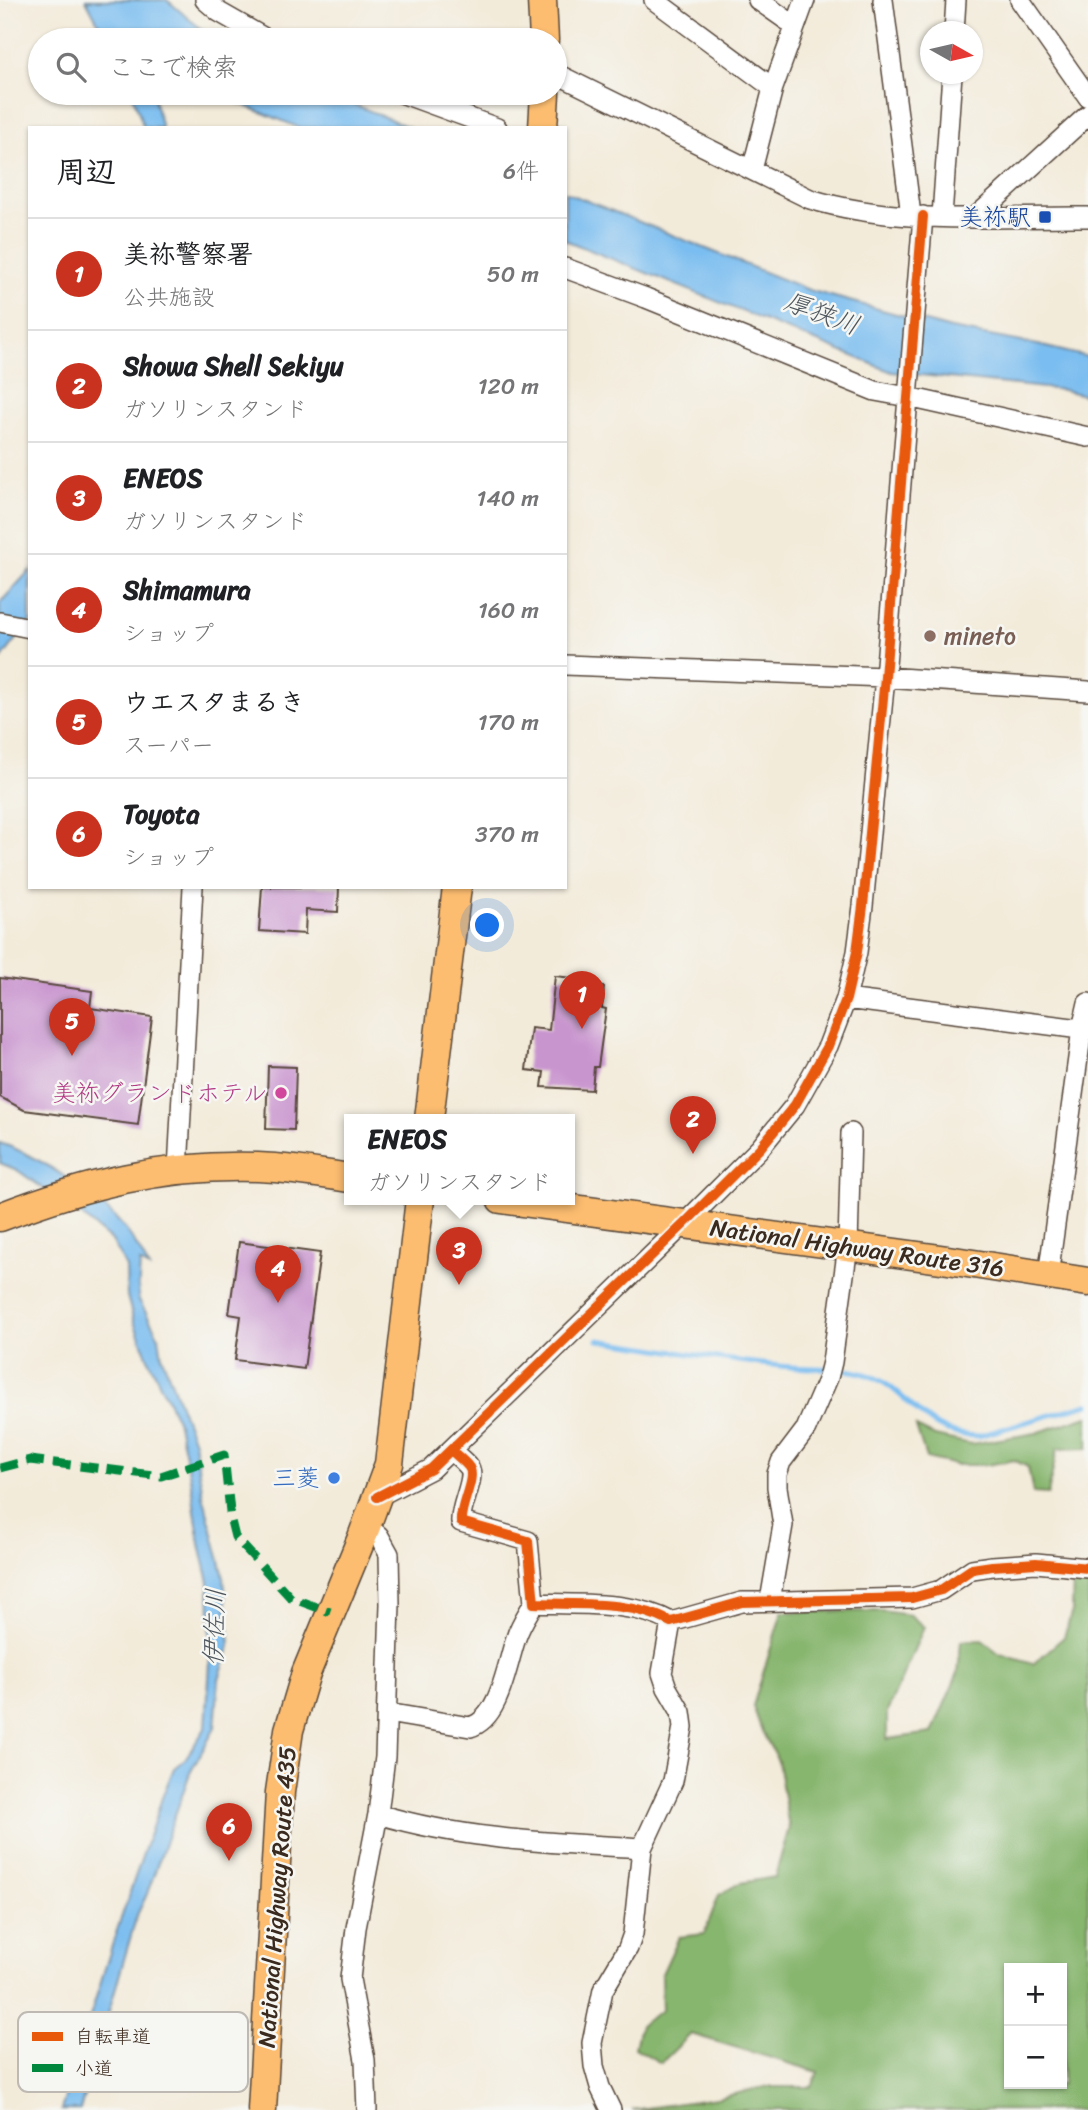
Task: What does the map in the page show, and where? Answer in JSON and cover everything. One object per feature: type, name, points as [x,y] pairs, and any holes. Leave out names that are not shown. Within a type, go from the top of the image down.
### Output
[{"type":"highway","points":[[542,0],[543,28]]},
{"type":"highway","points":[[543,126],[544,105]]},
{"type":"highway","points":[[430,1114],[457,889]]},
{"type":"highway","points":[[5,1215],[106,1181],[178,1170],[259,1167],[344,1177]]},
{"type":"highway","name":"National Highway Route 435","points":[[262,2110],[281,1792],[289,1730],[306,1673],[377,1497],[390,1453],[419,1205]]},
{"type":"highway","name":"National Highway Route 316","points":[[545,1205],[1088,1282]]},
{"type":"street","points":[[205,0],[219,12],[247,28]]},
{"type":"street","points":[[654,0],[774,88]]},
{"type":"street","points":[[758,0],[795,26]]},
{"type":"street","points":[[752,170],[774,88],[805,0]]},
{"type":"street","points":[[883,0],[926,216]]},
{"type":"street","points":[[955,21],[956,0]]},
{"type":"street","points":[[1020,0],[1088,97]]},
{"type":"street","points":[[567,79],[810,199],[840,208],[863,213],[926,216],[1088,217]]},
{"type":"street","points":[[377,1497],[431,1469],[760,1148],[795,1105],[828,1046],[846,999],[857,952],[863,906],[916,306],[926,216],[950,84]]},
{"type":"street","points":[[434,105],[492,126]]},
{"type":"street","points":[[977,216],[1088,114]]},
{"type":"street","points":[[567,269],[875,391],[909,392],[1088,437]]},
{"type":"street","points":[[0,622],[28,628]]},
{"type":"street","points":[[567,665],[885,677],[1088,691]]},
{"type":"street","points":[[178,1170],[193,889]]},
{"type":"street","points":[[846,999],[1085,1030]]},
{"type":"street","points":[[1048,1276],[1088,1003]]},
{"type":"street","points":[[770,1601],[783,1525],[777,1474],[781,1462],[806,1429],[828,1378],[848,1246],[851,1133]]},
{"type":"street","points":[[387,1713],[470,1727],[478,1725],[485,1718],[506,1679],[516,1639],[534,1604],[528,1541],[461,1522],[459,1512],[472,1474],[470,1467],[451,1450]]},
{"type":"street","points":[[366,1525],[379,1536],[389,1554],[390,1604],[385,1757],[378,1814],[349,1979],[365,2060],[367,2110]]},
{"type":"street","points":[[534,1604],[600,1604],[659,1615],[671,1622],[742,1602],[912,1598],[941,1590],[972,1569],[1036,1563],[1088,1568]]},
{"type":"street","points":[[611,2110],[594,2066],[592,2043],[603,1990],[628,1948],[633,1934],[642,1848],[673,1781],[683,1727],[681,1712],[662,1673],[671,1622]]},
{"type":"street","points":[[378,1814],[452,1832],[517,1841],[642,1848]]},
{"type":"green space","points":[[1088,1416],[1088,1448],[1057,1449],[1048,1494],[1033,1493],[1028,1467],[1014,1460],[987,1465],[956,1465],[926,1458],[916,1427],[935,1436],[971,1444],[1036,1433]]},
{"type":"green space","points":[[1088,1576],[1088,2110],[632,2110],[717,2098],[765,2087],[812,2087],[818,2072],[691,2034],[661,2063],[635,2048],[640,2025],[662,2010],[661,1976],[679,1937],[704,1934],[719,1895],[740,1883],[775,1877],[789,1828],[778,1761],[762,1731],[753,1706],[782,1612],[882,1611],[910,1615],[924,1627],[887,1712],[887,1739],[932,1733],[958,1673],[961,1641],[982,1640],[1000,1654],[1033,1664],[1064,1637],[1072,1611],[1073,1577]]},
{"type":"water","points":[[86,0],[167,0],[200,28],[101,28]]},
{"type":"water","points":[[136,105],[156,105],[161,126],[143,126]]},
{"type":"water","points":[[243,105],[356,105],[406,126],[295,126]]},
{"type":"water","name":"厚狭川","points":[[567,193],[809,290],[951,329],[1088,357],[1088,396],[1063,390],[892,372],[567,241]]},
{"type":"water","points":[[28,572],[28,624],[0,661],[0,603]]},
{"type":"water","name":"伊佐川","points":[[0,1143],[33,1157],[68,1179],[115,1217],[129,1234],[149,1268],[140,1263],[138,1298],[159,1337],[162,1357],[194,1442],[203,1495],[224,1577],[230,1645],[219,1679],[215,1728],[190,1773],[137,1915],[109,2012],[91,2012],[163,1795],[174,1768],[185,1759],[206,1727],[211,1646],[209,1582],[177,1420],[134,1322],[127,1296],[126,1267],[113,1242],[81,1215],[17,1170],[0,1163]]},
{"type":"water","points":[[67,2092],[85,2092],[80,2110],[61,2110]]},
{"type":"building","points":[[262,889],[339,889],[338,912],[306,910],[305,934],[259,931]]},
{"type":"building","points":[[555,976],[591,980],[590,985],[604,987],[602,1008],[606,1009],[592,1090],[542,1087],[544,1072],[526,1070],[531,1028],[549,1030]]},
{"type":"building","points":[[0,978],[92,991],[90,1008],[152,1017],[138,1125],[24,1110],[0,1097]]},
{"type":"building","points":[[268,1066],[296,1067],[294,1130],[266,1129]]},
{"type":"building","points":[[239,1242],[320,1253],[304,1369],[235,1360],[241,1316],[229,1314]]},
{"type":"waterway","points":[[598,1340],[742,1362],[837,1369],[865,1374],[894,1390],[929,1421],[942,1429],[959,1434],[979,1436],[1088,1404]]},
{"type":"marked path","points":[[0,1468],[30,1460],[161,1476],[224,1455],[235,1537],[291,1598],[330,1612]]},
{"type":"cycle path","points":[[377,1497],[431,1469],[684,1224],[760,1148],[795,1105],[828,1046],[846,999],[857,952],[863,906],[923,216]]},
{"type":"cycle path","points":[[451,1450],[466,1464],[471,1477],[461,1522],[528,1541],[534,1603],[622,1607],[639,1610],[671,1622],[742,1602],[912,1598],[941,1590],[972,1569],[992,1566],[1036,1563],[1088,1568]]},
{"type":"place","name":"美祢駅","points":[[1045,217]]},
{"type":"place","name":"mineto","points":[[930,636]]},
{"type":"place","name":"美祢警察署","points":[[582,1029]]},
{"type":"place","name":"ウエスタまるき","points":[[72,1056]]},
{"type":"place","name":"美祢グランドホテル","points":[[281,1093]]},
{"type":"place","name":"Showa Shell Sekiyu","points":[[693,1154]]},
{"type":"place","name":"ENEOS","points":[[459,1285]]},
{"type":"place","name":"Shimamura","points":[[278,1303]]},
{"type":"place","name":"三菱","points":[[334,1478]]},
{"type":"place","name":"Toyota","points":[[229,1861]]}]
